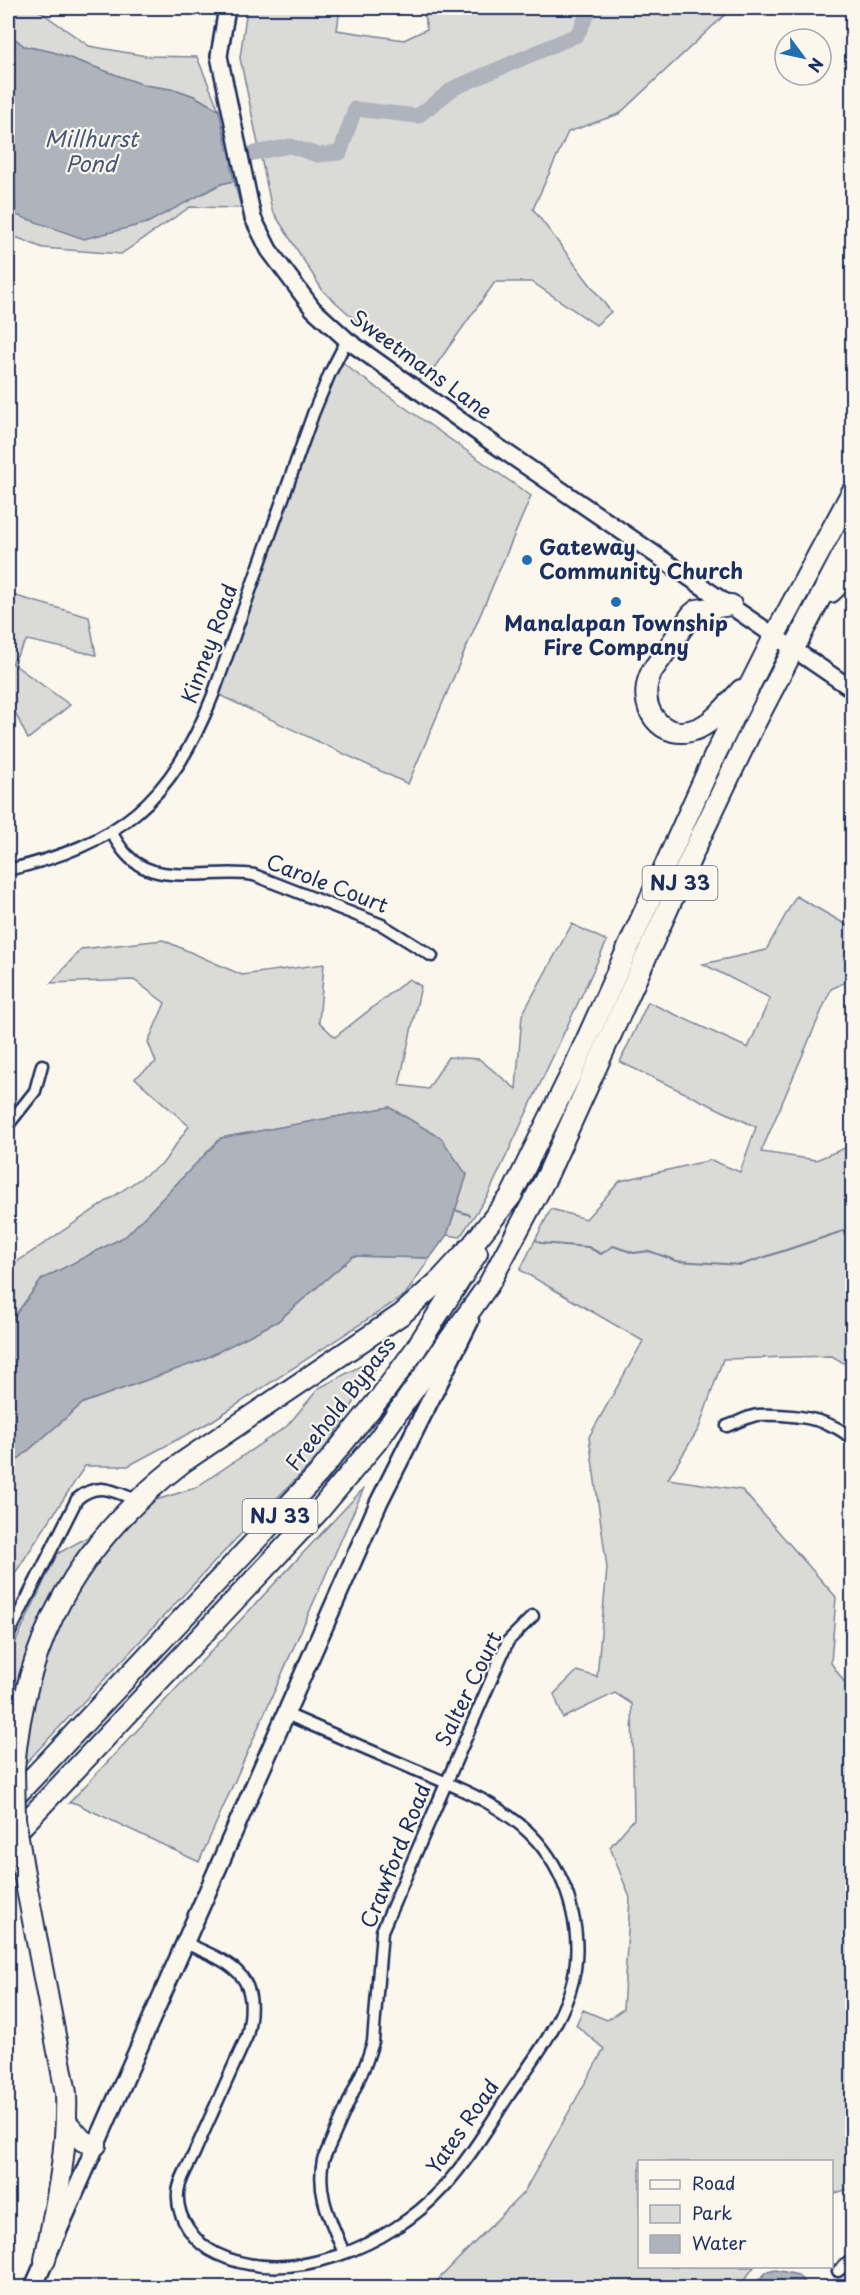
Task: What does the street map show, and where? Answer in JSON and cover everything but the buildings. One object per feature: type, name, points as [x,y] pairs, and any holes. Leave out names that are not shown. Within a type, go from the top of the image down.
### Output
[{"type":"highway","name":"NJ 33","points":[[510,1196],[567,1082],[673,845],[752,680],[852,492]]},
{"type":"highway","name":"NJ 33","points":[[8,1841],[317,1513],[385,1431],[489,1284],[548,1176],[698,842],[793,648],[852,537]]},
{"type":"highway","points":[[812,612],[852,571]]},
{"type":"highway","points":[[731,605],[697,610],[692,614],[652,671],[645,686],[646,703],[651,715],[664,726],[677,731],[692,730],[701,727],[715,716],[752,680]]},
{"type":"highway","points":[[45,2260],[62,2173],[67,2122],[64,2082],[15,1818],[14,1769],[27,1684],[50,1621],[85,1560],[136,1500],[183,1462],[402,1314],[440,1280],[467,1251],[510,1196]]},
{"type":"highway","name":"Freehold Bypass","points":[[8,1804],[274,1523],[346,1441],[421,1341],[510,1196]]},
{"type":"highway","points":[[67,2122],[83,2141],[96,2145]]},
{"type":"main road","points":[[33,2288],[379,1502],[489,1284]]},
{"type":"street","name":"Sweetmans Lane","points":[[227,8],[219,56],[253,218],[262,237],[305,299],[347,340],[491,442],[775,634],[852,689]]},
{"type":"street","name":"Kinney Road","points":[[8,870],[60,856],[111,832],[146,804],[174,773],[195,739],[242,615],[313,414],[347,340]]},
{"type":"street","name":"Carole Court","points":[[111,832],[127,856],[151,871],[165,874],[240,873],[254,876],[382,925],[432,957]]},
{"type":"street","points":[[8,1125],[35,1091],[42,1065]]},
{"type":"street","points":[[727,1426],[756,1415],[807,1418],[824,1422],[844,1431],[852,1439]]},
{"type":"street","points":[[8,1636],[77,1499],[87,1490],[102,1489],[136,1500]]},
{"type":"street","name":"Salter Court","points":[[446,1783],[508,1641],[533,1616]]},
{"type":"street","name":"Yates Road","points":[[186,1942],[233,1966],[244,1977],[251,1999],[251,2017],[247,2036],[178,2190],[182,2219],[194,2236],[209,2250],[242,2263],[275,2267],[314,2262],[364,2247],[414,2214],[440,2192],[475,2147],[551,2032],[570,1990],[575,1962],[576,1931],[568,1896],[554,1864],[537,1841],[507,1813],[446,1783],[286,1714]]},
{"type":"street","name":"Crawford Road","points":[[344,2253],[320,2187],[323,2160],[373,2042],[382,1930],[446,1783]]},
{"type":"street","points":[[838,2271],[852,2260]]},
{"type":"green space","points":[[8,8],[35,8],[89,46],[146,56],[197,57],[219,110],[194,96],[177,90],[144,85],[53,52],[24,46],[8,33]]},
{"type":"green space","points":[[247,8],[340,8],[337,30],[404,40],[427,29],[423,8],[732,8],[619,114],[568,132],[533,209],[611,312],[596,325],[532,282],[495,282],[429,375],[377,339],[323,291],[272,210],[240,58]]},
{"type":"green space","points":[[8,175],[14,179],[221,184],[234,181],[241,208],[190,207],[121,254],[43,248],[8,234]]},
{"type":"green space","points":[[337,357],[353,371],[531,496],[408,784],[213,692]]},
{"type":"green space","points":[[8,548],[12,558],[9,594],[89,617],[96,655],[27,640],[12,663],[70,705],[28,739],[8,698]]},
{"type":"green space","points":[[796,896],[852,928],[852,979],[831,989],[761,1152],[816,1160],[852,1145],[852,1368],[832,1356],[723,1359],[699,1428],[668,1479],[742,1490],[836,1597],[831,1663],[852,1693],[852,2188],[833,2194],[833,2160],[638,2160],[638,2268],[753,2268],[739,2287],[430,2288],[524,2192],[604,2049],[576,2025],[583,2010],[607,2020],[623,2009],[630,1898],[610,1847],[634,1819],[632,1704],[615,1693],[563,1718],[554,1694],[577,1671],[597,1677],[607,1568],[589,1437],[643,1341],[520,1270],[551,1209],[586,1219],[620,1181],[711,1160],[740,1172],[756,1127],[620,1062],[648,1002],[748,1048],[770,998],[703,964],[766,950]]},
{"type":"green space","points":[[572,924],[607,941],[488,1195],[460,1237],[447,1235],[467,1174],[390,1107],[221,1138],[126,1236],[42,1279],[8,1325],[8,1268],[163,1163],[189,1126],[135,1078],[156,1062],[148,1042],[165,1003],[134,980],[51,983],[81,949],[163,940],[242,975],[324,964],[319,1022],[335,1037],[409,979],[421,986],[399,1085],[428,1089],[448,1057],[479,1059],[516,1089],[522,1015]]},
{"type":"green space","points":[[353,1256],[430,1258],[405,1295],[212,1421],[128,1466],[85,1466],[8,1584],[8,1466],[83,1403],[201,1360],[278,1321]]},
{"type":"green space","points":[[385,1353],[323,1452],[235,1540],[25,1764],[28,1727],[50,1639],[98,1557],[143,1504],[195,1488],[287,1426],[319,1388]]},
{"type":"green space","points":[[364,1488],[199,1862],[75,1803],[69,1803]]},
{"type":"green space","points":[[91,1535],[47,1613],[17,1682],[8,1733],[8,1658],[57,1554]]},
{"type":"water","name":"Millhurst Pond","points":[[8,33],[24,46],[53,52],[144,85],[177,90],[194,96],[219,110],[234,181],[221,184],[147,223],[84,239],[16,215],[14,179],[8,175]]},
{"type":"water","points":[[389,1107],[441,1138],[467,1175],[447,1235],[430,1258],[353,1256],[278,1321],[202,1360],[83,1403],[8,1466],[8,1325],[42,1279],[126,1236],[221,1138]]},
{"type":"water","points":[[776,2270],[798,2275],[808,2287],[751,2287],[767,2272]]},
{"type":"waterway","points":[[229,158],[290,146],[318,155],[340,153],[355,109],[418,116],[454,88],[577,35],[591,8]]},
{"type":"waterway","points":[[455,1210],[470,1215]]},
{"type":"waterway","points":[[536,1240],[541,1243],[588,1247],[601,1254],[613,1246],[634,1253],[649,1251],[677,1261],[741,1265],[852,1228]]},
{"type":"place","name":"Gateway Community Church","points":[[527,560]]},
{"type":"place","name":"Manalapan Township Fire Company","points":[[616,602]]}]
